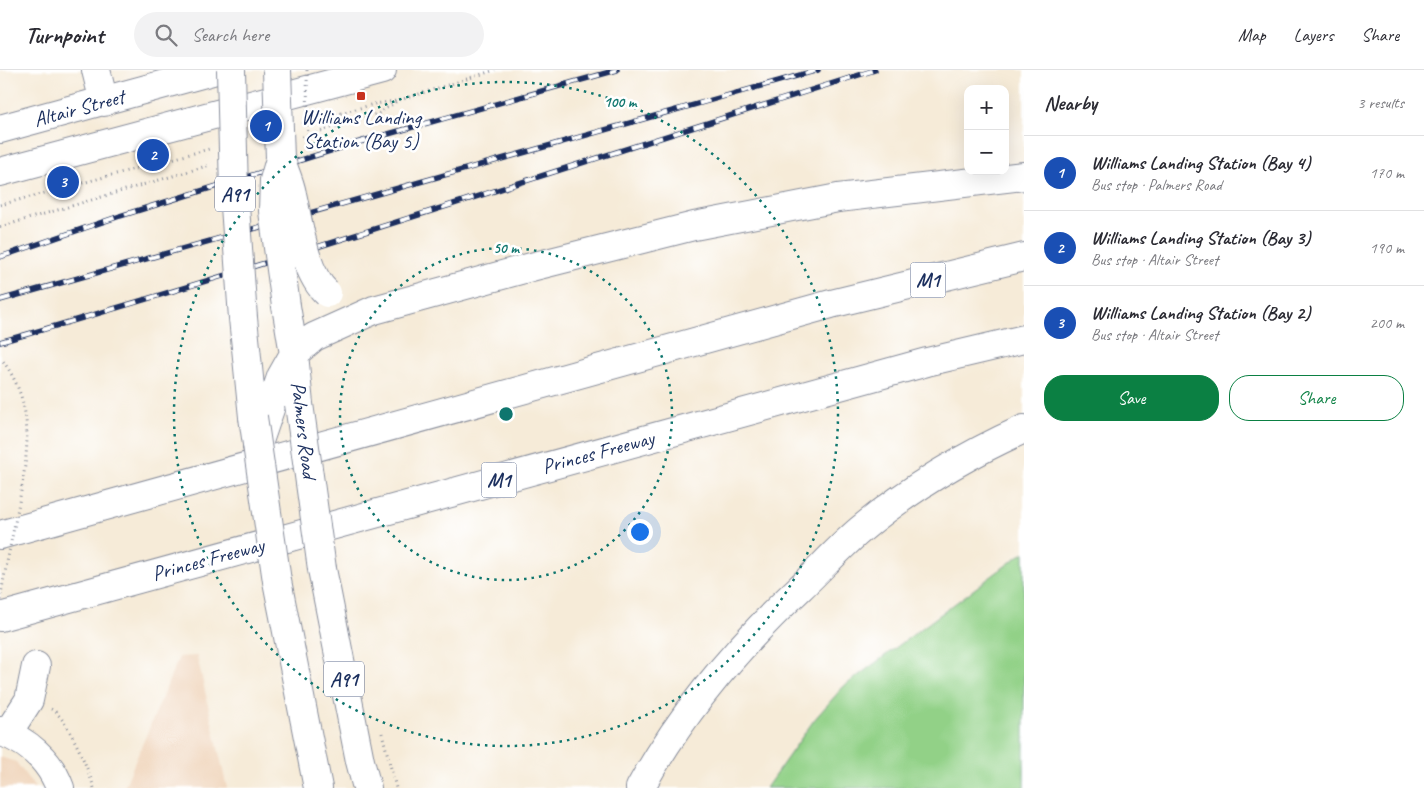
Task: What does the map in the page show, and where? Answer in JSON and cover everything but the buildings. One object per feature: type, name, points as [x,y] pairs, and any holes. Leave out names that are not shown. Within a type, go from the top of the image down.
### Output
[{"type":"main road","name":"Altair Street","points":[[0,111],[149,70]]},
{"type":"main road","name":"Altair Street","points":[[0,130],[100,85],[216,70]]},
{"type":"main road","name":"A91","points":[[232,70],[234,192],[243,318],[257,447],[277,581],[318,788]]},
{"type":"main road","name":"Palmers Road","points":[[277,70],[280,159],[274,180],[273,211],[277,244],[294,354],[322,569],[367,788]]},
{"type":"main road","points":[[0,172],[382,70]]},
{"type":"main road","points":[[280,159],[292,192],[301,236],[314,275],[320,286],[337,301],[374,310]]},
{"type":"main road","points":[[257,447],[281,377],[294,354],[314,337],[374,310],[535,266],[694,226],[838,198],[1024,176]]},
{"type":"main road","name":"M1","points":[[0,535],[831,304],[1024,257]]},
{"type":"main road","name":"Princes Freeway","points":[[0,617],[927,362],[1024,339]]},
{"type":"main road","points":[[640,788],[671,736],[725,665],[782,605],[860,530],[913,491],[955,464],[1024,429]]},
{"type":"main road","points":[[36,666],[29,700],[4,732],[17,738],[45,760],[60,788]]},
{"type":"path","points":[[297,125],[374,104],[397,101],[496,70]]},
{"type":"path","points":[[298,138],[380,113],[397,101]]},
{"type":"path","points":[[0,205],[211,148]]},
{"type":"path","points":[[0,228],[216,163]]},
{"type":"path","points":[[0,600],[26,462],[28,434],[25,408],[17,384],[3,361]]},
{"type":"path","points":[[29,700],[55,710],[86,763],[94,788]]},
{"type":"shaded area","points":[[197,656],[227,788],[124,788],[179,657]]},
{"type":"shaded area","points":[[0,757],[16,762],[35,788],[0,788]]},
{"type":"green space","points":[[1024,552],[1024,788],[766,788],[814,720],[843,687]]},
{"type":"railway","points":[[0,257],[120,216],[356,143],[617,70]]},
{"type":"railway","points":[[0,300],[818,70]]},
{"type":"railway","points":[[0,342],[220,277],[875,70]]},
{"type":"place","name":"Williams Landing Station (Bay 5)","points":[[361,96]]},
{"type":"place","name":"Williams Landing Station (Bay 4)","points":[[266,126]]},
{"type":"place","name":"Williams Landing Station (Bay 3)","points":[[153,155]]},
{"type":"place","name":"Williams Landing Station (Bay 2)","points":[[63,182]]}]
